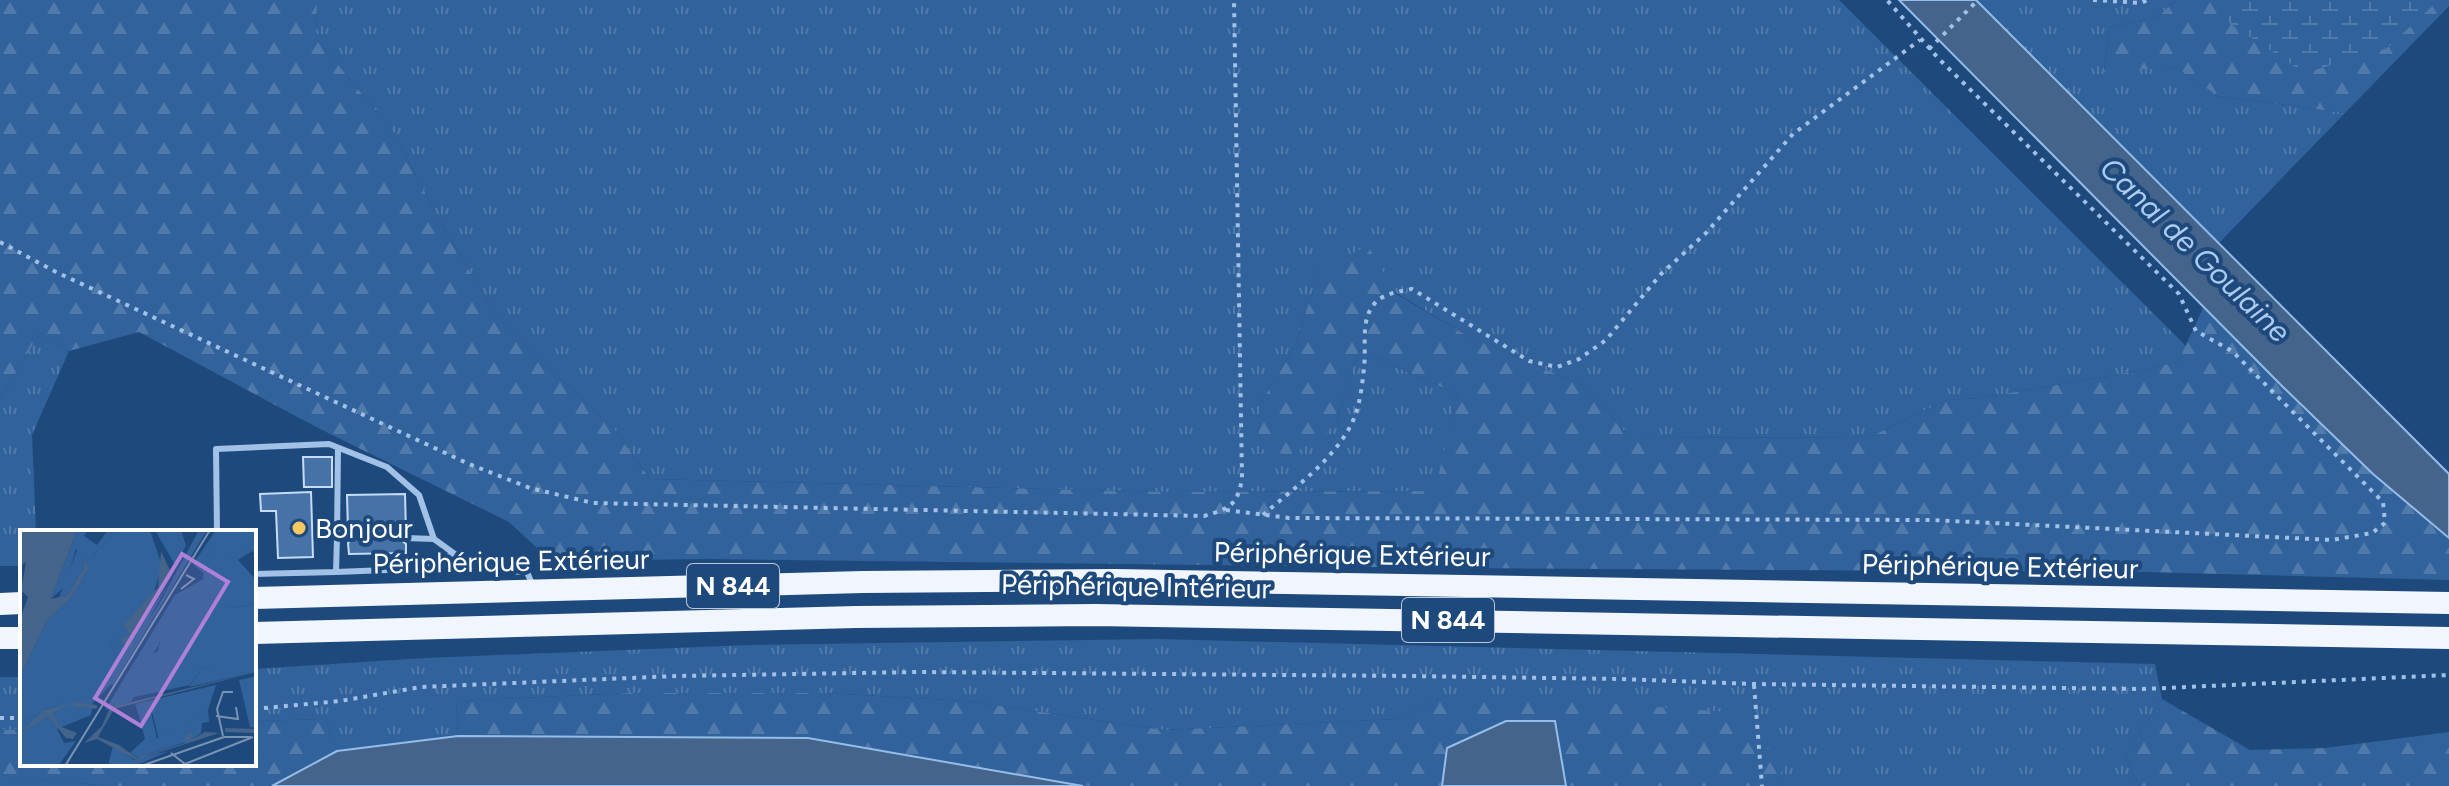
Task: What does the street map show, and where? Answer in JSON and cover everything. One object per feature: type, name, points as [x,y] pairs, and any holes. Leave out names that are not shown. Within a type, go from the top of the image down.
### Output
[{"type":"highway","name":"Périphérique Extérieur","points":[[256,598],[863,582],[1115,580],[2449,603]]},
{"type":"highway","name":"Périphérique Intérieur","points":[[256,633],[856,617],[1080,615],[2449,638]]},
{"type":"lane","points":[[217,530],[216,449],[329,444],[387,467],[419,495],[434,539]]},
{"type":"lane","points":[[336,572],[338,448]]},
{"type":"lane","points":[[337,537],[348,537]]},
{"type":"lane","points":[[406,538],[434,539],[463,560],[501,571],[527,572],[535,591]]},
{"type":"lane","points":[[256,574],[412,569],[455,554]]},
{"type":"path","points":[[1226,510],[1238,498],[1242,479],[1234,0]]},
{"type":"path","points":[[0,242],[56,272],[469,464],[530,488],[593,503],[1172,516],[1204,516],[1226,510],[1289,518],[1932,520],[2332,540],[2372,533],[2385,523],[2383,502],[2232,351],[2196,331],[2179,294],[1920,40],[1887,0]]},
{"type":"path","points":[[1929,49],[1978,0]]},
{"type":"path","points":[[2093,0],[2141,3],[2147,0]]},
{"type":"path","points":[[1263,515],[1333,454],[1351,425],[1362,388],[1365,321],[1377,301],[1412,289],[1529,361],[1557,367],[1579,359],[1606,340],[1661,274],[1706,233],[1793,134],[1920,40]]},
{"type":"path","points":[[256,709],[340,701],[421,687],[676,676],[919,672],[1621,679],[1754,684],[2143,689],[2449,675]]},
{"type":"path","points":[[1754,684],[1762,786]]},
{"type":"green space","points":[[0,0],[317,0],[316,38],[394,133],[435,212],[497,318],[614,429],[650,479],[1171,492],[1435,491],[1457,394],[1359,350],[1336,421],[1321,439],[1288,455],[1259,448],[1259,406],[1295,346],[1320,268],[1368,246],[1396,294],[1468,336],[1586,387],[1630,438],[1870,437],[1946,400],[1981,398],[2178,362],[2204,306],[2324,425],[2449,538],[2449,580],[2145,572],[708,559],[551,561],[509,522],[318,428],[139,332],[69,351],[40,333],[0,398]]},
{"type":"green space","points":[[317,0],[1839,0],[2186,346],[2178,362],[1981,398],[1946,400],[1870,437],[1630,438],[1586,387],[1468,336],[1396,293],[1320,268],[1295,346],[1259,406],[1336,421],[1359,350],[1457,394],[1436,491],[1171,492],[650,479],[614,429],[497,318],[435,212],[394,133],[316,38]]},
{"type":"green space","points":[[1976,0],[2176,0],[2159,16],[2109,28],[2104,71],[2175,67],[2218,96],[2345,113],[2218,244]]},
{"type":"green space","points":[[2176,0],[2449,0],[2449,6],[2345,113],[2218,96],[2175,67],[2104,72],[2109,28],[2159,16]]},
{"type":"green space","points":[[2228,0],[2439,0],[2387,48],[2305,73],[2223,19]]},
{"type":"green space","points":[[40,333],[69,351],[32,435],[36,530],[20,530],[20,566],[0,566],[0,398]]},
{"type":"green space","points":[[1157,639],[2155,664],[2162,699],[2125,756],[2139,786],[1777,786],[1783,764],[1439,698],[1398,719],[1164,730],[966,701],[825,693],[631,693],[456,701],[458,736],[337,751],[326,719],[256,721],[256,669],[425,658],[748,645]]},
{"type":"green space","points":[[0,677],[20,677],[20,729],[0,730]]},
{"type":"green space","points":[[631,693],[825,693],[966,701],[1164,730],[1398,719],[1439,698],[1571,701],[1727,712],[1784,764],[1777,786],[1566,786],[1555,721],[1447,748],[1442,786],[1083,786],[808,738],[458,736],[456,701]]},
{"type":"green space","points":[[2162,699],[2250,750],[2325,748],[2449,732],[2449,786],[2139,786],[2125,756]]},
{"type":"green space","points":[[326,719],[337,751],[272,786],[107,786],[0,775],[0,730],[20,729],[20,766],[256,766],[256,721]]},
{"type":"green space","points":[[2,775],[107,786],[0,786]]},
{"type":"water","name":"Canal de Goulaine","points":[[1899,0],[1976,0],[2449,474],[2449,538],[2373,474],[2282,386]]},
{"type":"water","points":[[1506,721],[1555,721],[1566,786],[1442,786],[1447,748]]},
{"type":"water","points":[[458,736],[808,738],[1083,786],[272,786],[337,751]]},
{"type":"building","points":[[303,457],[332,457],[332,487],[304,487]]},
{"type":"building","points":[[311,492],[313,557],[278,558],[276,511],[261,511],[260,494]]},
{"type":"building","points":[[405,494],[406,532],[400,539],[406,544],[406,553],[349,554],[348,543],[354,536],[348,531],[347,495]]},
{"type":"place","name":"Bonjour","points":[[299,528]]}]
